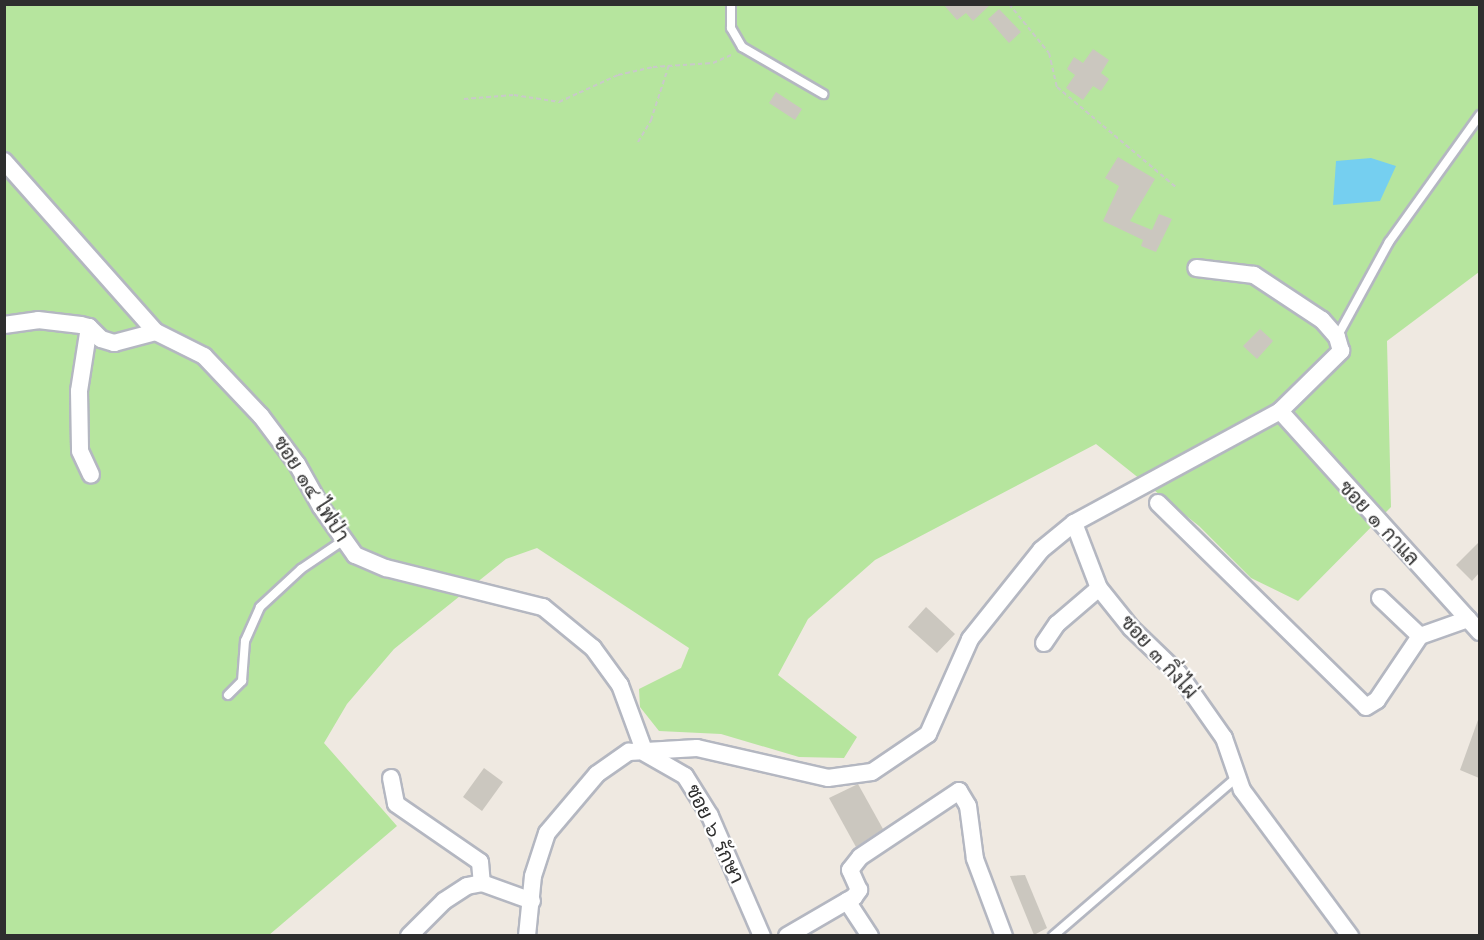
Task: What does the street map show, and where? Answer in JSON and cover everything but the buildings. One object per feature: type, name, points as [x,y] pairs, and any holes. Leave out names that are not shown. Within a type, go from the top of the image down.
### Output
[{"type":"street","name":"ซอย ๑๔ ไฟป่า","points":[[4,160],[156,332],[216,366],[297,464],[355,555],[386,568],[543,607],[593,648],[620,685],[645,753]]},
{"type":"street","points":[[527,936],[533,876],[547,832],[597,774],[629,752],[645,753],[697,748],[828,778],[872,772],[928,734],[970,639],[1041,550],[1074,523],[1280,411],[1341,351],[1337,337],[1322,320],[1254,275],[1196,268]]},
{"type":"street","points":[[4,325],[38,320],[89,327],[100,339],[114,343],[156,332]]},
{"type":"street","points":[[89,327],[79,391],[80,451],[91,475]]},
{"type":"street","name":"ซอย ๑ กาแล","points":[[1280,411],[1479,632]]},
{"type":"street","points":[[1158,503],[1366,707],[1377,700],[1420,636],[1468,619]]},
{"type":"street","name":"ซอย ๓ กิ่งไผ่","points":[[1074,523],[1100,588],[1131,628],[1179,674],[1224,738],[1242,790],[1307,882],[1350,936]]},
{"type":"street","points":[[1044,643],[1057,624],[1100,588]]},
{"type":"street","points":[[1380,598],[1420,636]]},
{"type":"street","name":"ซอย ๖ รักษา","points":[[645,753],[686,776],[710,816],[762,936]]},
{"type":"street","points":[[391,778],[396,804],[480,862],[482,883]]},
{"type":"street","points":[[787,936],[847,901],[859,890],[850,870],[860,857],[959,791],[968,806],[975,859],[1004,936]]},
{"type":"street","points":[[409,936],[444,901],[467,886],[482,883],[532,901]]},
{"type":"street","points":[[847,901],[870,936]]},
{"type":"lane","points":[[732,4],[731,28],[742,47],[823,94]]},
{"type":"lane","points":[[1337,337],[1389,242],[1479,115]]},
{"type":"lane","points":[[228,695],[242,681],[244,641],[260,607],[301,569],[344,540]]},
{"type":"lane","points":[[1053,936],[1238,777]]},
{"type":"path","points":[[1009,4],[1049,53],[1057,87],[1177,188]]},
{"type":"path","points":[[464,99],[514,95],[559,102],[618,75],[669,65],[713,63],[742,47]]},
{"type":"path","points":[[638,142],[651,120],[669,65]]},
{"type":"green space","points":[[5,5],[1479,5],[1479,272],[1387,341],[1391,507],[1298,601],[1251,578],[1199,526],[1096,444],[875,560],[808,619],[778,675],[857,737],[844,758],[799,757],[721,734],[659,731],[640,707],[639,689],[681,668],[689,648],[537,548],[506,559],[394,649],[347,704],[324,743],[397,826],[269,935],[5,936]]},
{"type":"water","points":[[1371,158],[1396,166],[1380,201],[1333,205],[1336,161]]}]
